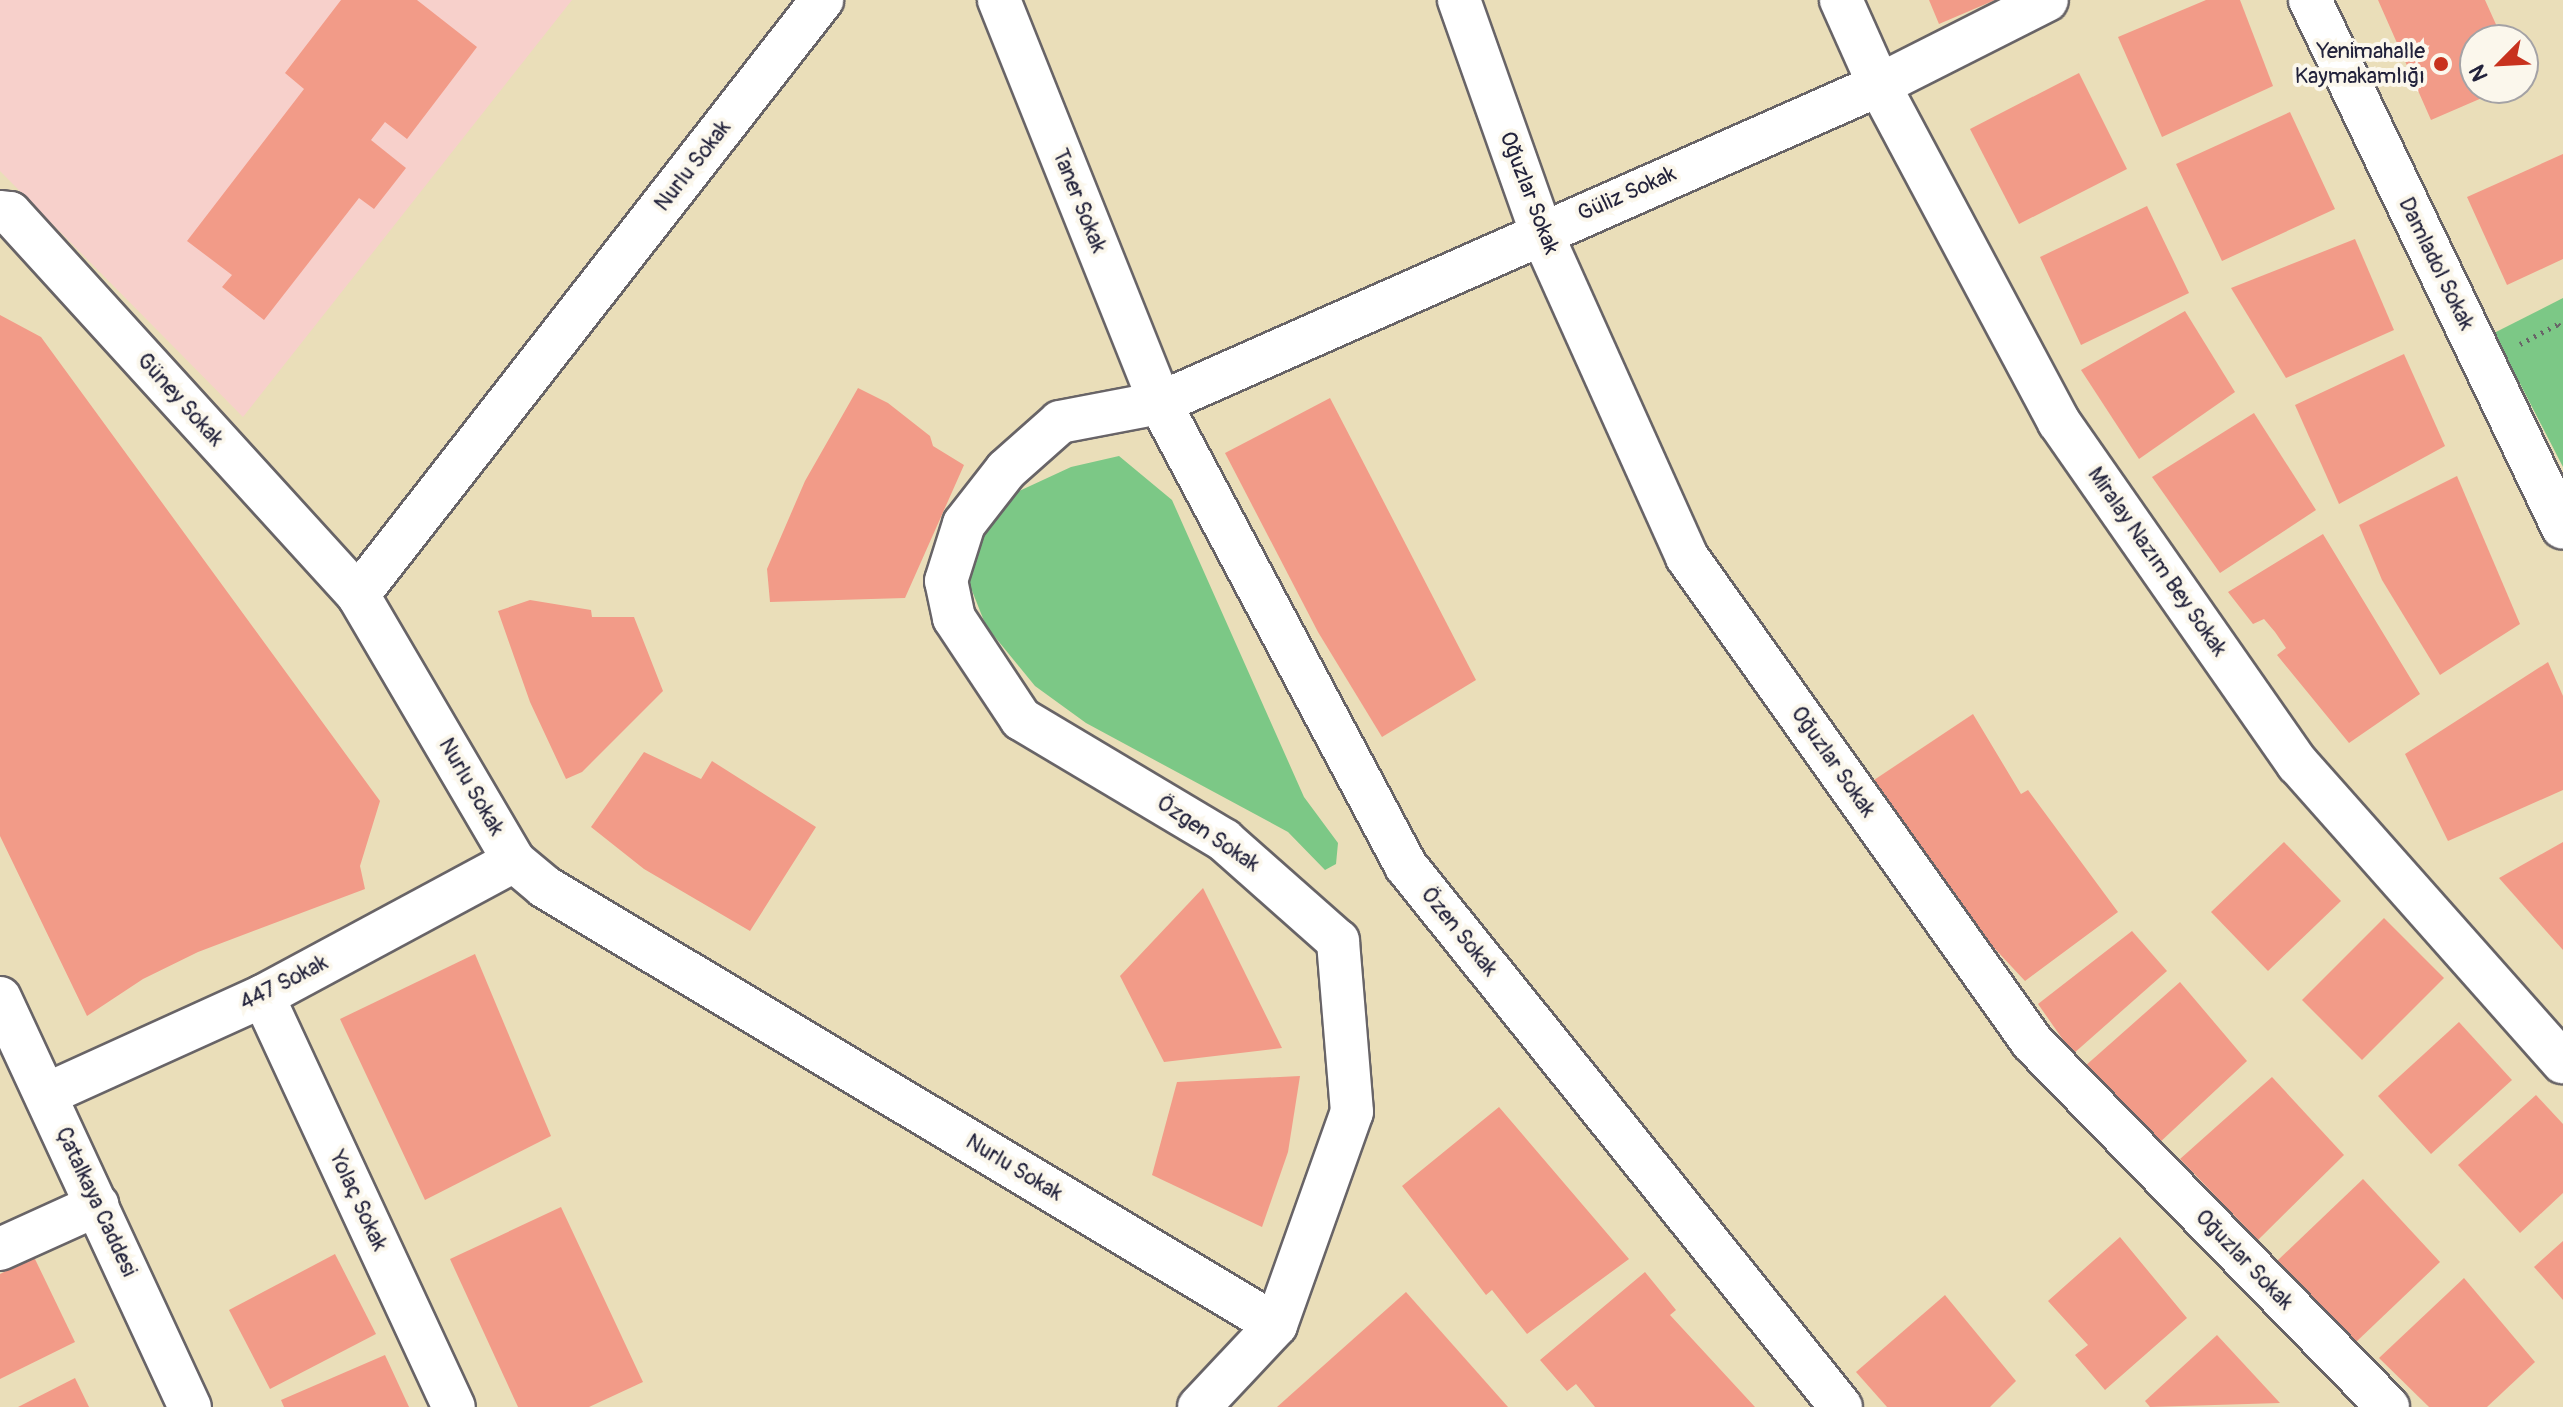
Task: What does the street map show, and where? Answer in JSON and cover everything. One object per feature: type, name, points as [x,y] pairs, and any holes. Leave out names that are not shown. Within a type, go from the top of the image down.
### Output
[{"type":"street","name":"Nurlu Sokak","points":[[822,0],[358,595],[514,861],[545,887],[1276,1325]]},
{"type":"street","name":"Taner Sokak","points":[[999,0],[1160,403]]},
{"type":"street","name":"Oğuzlar Sokak","points":[[1459,0],[1541,232],[1687,557],[2032,1042],[2388,1407]]},
{"type":"street","name":"Miralay Nazım Bey Sokak","points":[[1841,0],[1879,85],[2059,422],[2289,751],[2563,1062]]},
{"type":"street","name":"Güliz Sokak","points":[[1160,403],[1879,85],[2047,0]]},
{"type":"street","name":"Damladol Sokak","points":[[2310,0],[2563,528]]},
{"type":"street","name":"Güney Sokak","points":[[0,212],[10,213],[358,595]]},
{"type":"street","name":"Özgen Sokak","points":[[1160,403],[1060,422],[1006,470],[964,524],[946,581],[954,618],[968,646],[1021,719],[1224,840],[1338,941],[1352,1112],[1276,1325],[1199,1407]]},
{"type":"street","name":"Özen Sokak","points":[[1160,403],[1406,866],[1841,1407]]},
{"type":"street","name":"447 Sokak","points":[[47,1094],[263,996],[514,861]]},
{"type":"street","name":"Yolaç Sokak","points":[[263,996],[454,1407]]},
{"type":"street","name":"Çatalkaya Caddesi","points":[[0,998],[190,1407]]},
{"type":"street","points":[[0,1249],[97,1205]]},
{"type":"shaded area","points":[[0,0],[572,0],[243,417],[0,171]]},
{"type":"green space","points":[[2563,298],[2563,467],[2494,333]]},
{"type":"green space","points":[[1119,456],[1172,500],[1304,797],[1338,843],[1336,864],[1325,870],[1288,832],[1086,723],[1035,686],[986,626],[967,578],[987,524],[1017,492],[1071,467]]},
{"type":"building","points":[[341,0],[417,0],[477,47],[407,139],[385,122],[371,140],[406,168],[374,209],[359,198],[264,320],[222,287],[232,275],[187,241],[304,89],[285,73]]},
{"type":"building","points":[[1929,0],[1995,0],[1939,24]]},
{"type":"building","points":[[2206,0],[2240,0],[2273,86],[2162,137],[2118,37]]},
{"type":"building","name":"Yenimahalle Kaymakamlığı","points":[[2378,0],[2485,0],[2496,24],[2459,24],[2459,104],[2468,104],[2431,120]]},
{"type":"building","points":[[2079,73],[2127,169],[2019,224],[1970,129]]},
{"type":"building","points":[[2290,112],[2335,209],[2222,261],[2176,164]]},
{"type":"building","points":[[2563,154],[2563,259],[2507,285],[2467,197]]},
{"type":"building","points":[[2147,206],[2189,293],[2081,345],[2040,257]]},
{"type":"building","points":[[2355,239],[2394,330],[2286,378],[2231,288]]},
{"type":"building","points":[[2185,311],[2235,392],[2139,459],[2081,370]]},
{"type":"building","points":[[0,315],[41,337],[380,801],[360,866],[365,889],[198,952],[143,979],[87,1016],[0,836]]},
{"type":"building","points":[[2404,354],[2445,446],[2339,504],[2295,405]]},
{"type":"building","points":[[858,388],[888,403],[930,436],[933,446],[964,465],[905,598],[770,602],[767,569],[805,481]]},
{"type":"building","points":[[1330,398],[1476,680],[1382,737],[1318,632],[1225,453]]},
{"type":"building","points":[[2254,413],[2316,510],[2220,573],[2152,477]]},
{"type":"building","points":[[2457,476],[2520,624],[2440,675],[2382,580],[2359,525]]},
{"type":"building","points":[[2323,534],[2420,694],[2349,743],[2277,655],[2286,648],[2275,632],[2264,619],[2253,624],[2228,592]]},
{"type":"building","points":[[530,600],[591,610],[592,617],[634,617],[663,691],[582,772],[566,779],[530,702],[498,611]]},
{"type":"building","points":[[2548,662],[2563,696],[2563,790],[2448,841],[2405,754]]},
{"type":"building","points":[[1973,714],[2021,794],[2028,790],[2118,912],[2025,981],[1970,922],[1868,784]]},
{"type":"building","points":[[644,752],[701,779],[712,761],[816,827],[750,931],[644,869],[591,827]]},
{"type":"building","points":[[2284,842],[2341,901],[2268,971],[2211,912]]},
{"type":"building","points":[[2563,842],[2563,950],[2499,878]]},
{"type":"building","points":[[1203,888],[1282,1048],[1164,1062],[1120,976]]},
{"type":"building","points":[[2384,918],[2444,978],[2362,1060],[2302,1000]]},
{"type":"building","points":[[2132,931],[2167,971],[2073,1054],[2038,1004]]},
{"type":"building","points":[[475,954],[551,1136],[425,1200],[340,1019]]},
{"type":"building","points":[[2180,982],[2247,1061],[2158,1144],[2084,1067]]},
{"type":"building","points":[[2459,1022],[2512,1080],[2431,1154],[2378,1096]]},
{"type":"building","points":[[1300,1076],[1288,1152],[1262,1227],[1152,1175],[1177,1082]]},
{"type":"building","points":[[2272,1077],[2344,1155],[2258,1240],[2180,1159]]},
{"type":"building","points":[[2536,1095],[2563,1124],[2563,1193],[2520,1233],[2458,1165]]},
{"type":"building","points":[[1499,1107],[1629,1259],[1527,1334],[1492,1290],[1486,1295],[1402,1186]]},
{"type":"building","points":[[2363,1179],[2440,1262],[2355,1343],[2276,1262]]},
{"type":"building","points":[[561,1207],[643,1382],[589,1407],[518,1407],[450,1259]]},
{"type":"building","points":[[2120,1237],[2187,1318],[2105,1390],[2075,1355],[2088,1345],[2048,1301]]},
{"type":"building","points":[[2563,1241],[2563,1300],[2534,1267]]},
{"type":"building","points":[[335,1254],[376,1334],[270,1389],[229,1310]]},
{"type":"building","points":[[34,1257],[75,1342],[0,1379],[0,1274]]},
{"type":"building","points":[[1645,1272],[1676,1310],[1670,1315],[1755,1407],[1595,1407],[1576,1384],[1567,1391],[1540,1360]]},
{"type":"building","points":[[2464,1278],[2535,1362],[2487,1407],[2429,1407],[2379,1358]]},
{"type":"building","points":[[1406,1292],[1508,1407],[1277,1407]]},
{"type":"building","points":[[1945,1295],[2016,1381],[1990,1407],[1887,1407],[1856,1372]]},
{"type":"building","points":[[2217,1335],[2280,1403],[2150,1407],[2145,1401]]},
{"type":"building","points":[[385,1355],[409,1407],[284,1407],[281,1400]]},
{"type":"building","points":[[75,1378],[89,1407],[18,1407]]},
{"type":"place","name":"Yenimahalle Kaymakamlığı","points":[[2441,64]]}]
